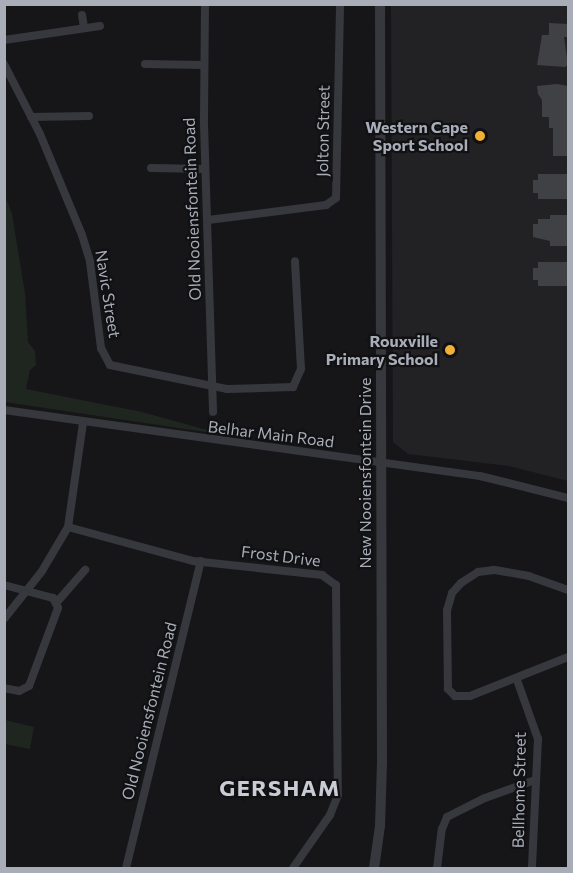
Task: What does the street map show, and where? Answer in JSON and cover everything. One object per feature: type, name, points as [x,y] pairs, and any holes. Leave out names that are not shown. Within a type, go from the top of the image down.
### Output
[{"type":"street","name":"Old Nooiensfontein Road","points":[[205,4],[205,169],[213,412]]},
{"type":"street","name":"Jolton Street","points":[[208,220],[326,205],[336,198],[340,4]]},
{"type":"street","name":"New Nooiensfontein Drive","points":[[374,868],[380,826],[381,761],[380,4]]},
{"type":"street","points":[[82,15],[84,28]]},
{"type":"street","points":[[4,40],[100,26]]},
{"type":"street","name":"Navic Street","points":[[4,64],[31,117],[85,242],[105,358],[118,368],[213,387],[285,389],[297,384],[300,316],[295,261]]},
{"type":"street","points":[[145,64],[204,65]]},
{"type":"street","points":[[31,117],[88,116]]},
{"type":"street","points":[[151,168],[205,169]]},
{"type":"street","name":"Belhar Main Road","points":[[4,410],[512,482],[568,498]]},
{"type":"street","points":[[4,618],[28,591],[68,527],[83,423]]},
{"type":"street","name":"Frost Drive","points":[[68,527],[201,561],[322,575],[338,590],[338,795],[330,815],[292,868]]},
{"type":"street","name":"Old Nooiensfontein Road","points":[[126,868],[201,561]]},
{"type":"street","points":[[57,602],[85,570]]},
{"type":"street","points":[[568,590],[530,576],[484,570],[452,593],[446,632],[450,693],[461,698],[470,696],[518,680],[568,657]]},
{"type":"street","points":[[4,585],[57,602]]},
{"type":"street","points":[[4,688],[19,691],[29,686],[58,608],[57,602]]},
{"type":"street","name":"Bellhome Street","points":[[518,680],[537,732],[532,868]]},
{"type":"street","points":[[437,868],[442,829],[447,818],[486,798],[535,780]]},
{"type":"shaded area","name":"Western Cape Sport School","points":[[391,5],[568,5],[568,481],[509,466],[408,454],[393,442]]},
{"type":"shaded area","points":[[5,195],[12,214],[25,293],[28,342],[35,351],[36,365],[30,370],[26,389],[142,412],[225,435],[5,402]]},
{"type":"shaded area","points":[[5,720],[34,727],[30,749],[5,744]]},
{"type":"building","points":[[549,23],[568,24],[568,37],[564,37],[568,65],[565,67],[537,65],[542,35],[549,35]]},
{"type":"building","points":[[557,84],[568,86],[568,156],[553,156],[553,128],[549,128],[549,117],[542,117],[542,100],[538,94],[537,86]]},
{"type":"building","points":[[538,174],[568,174],[568,199],[538,199],[538,193],[533,193],[533,180],[538,180]]},
{"type":"building","points":[[550,215],[568,215],[568,246],[550,246],[550,241],[533,237],[533,224],[538,224],[538,219],[550,219]]},
{"type":"building","points":[[538,262],[568,262],[568,286],[538,286],[538,280],[533,280],[533,268],[538,268]]},
{"type":"place","name":"Western Cape Sport School","points":[[480,136]]},
{"type":"place","name":"Rouxville Primary School","points":[[450,350]]},
{"type":"district","name":"GERSHAM","points":[[280,788]]}]
